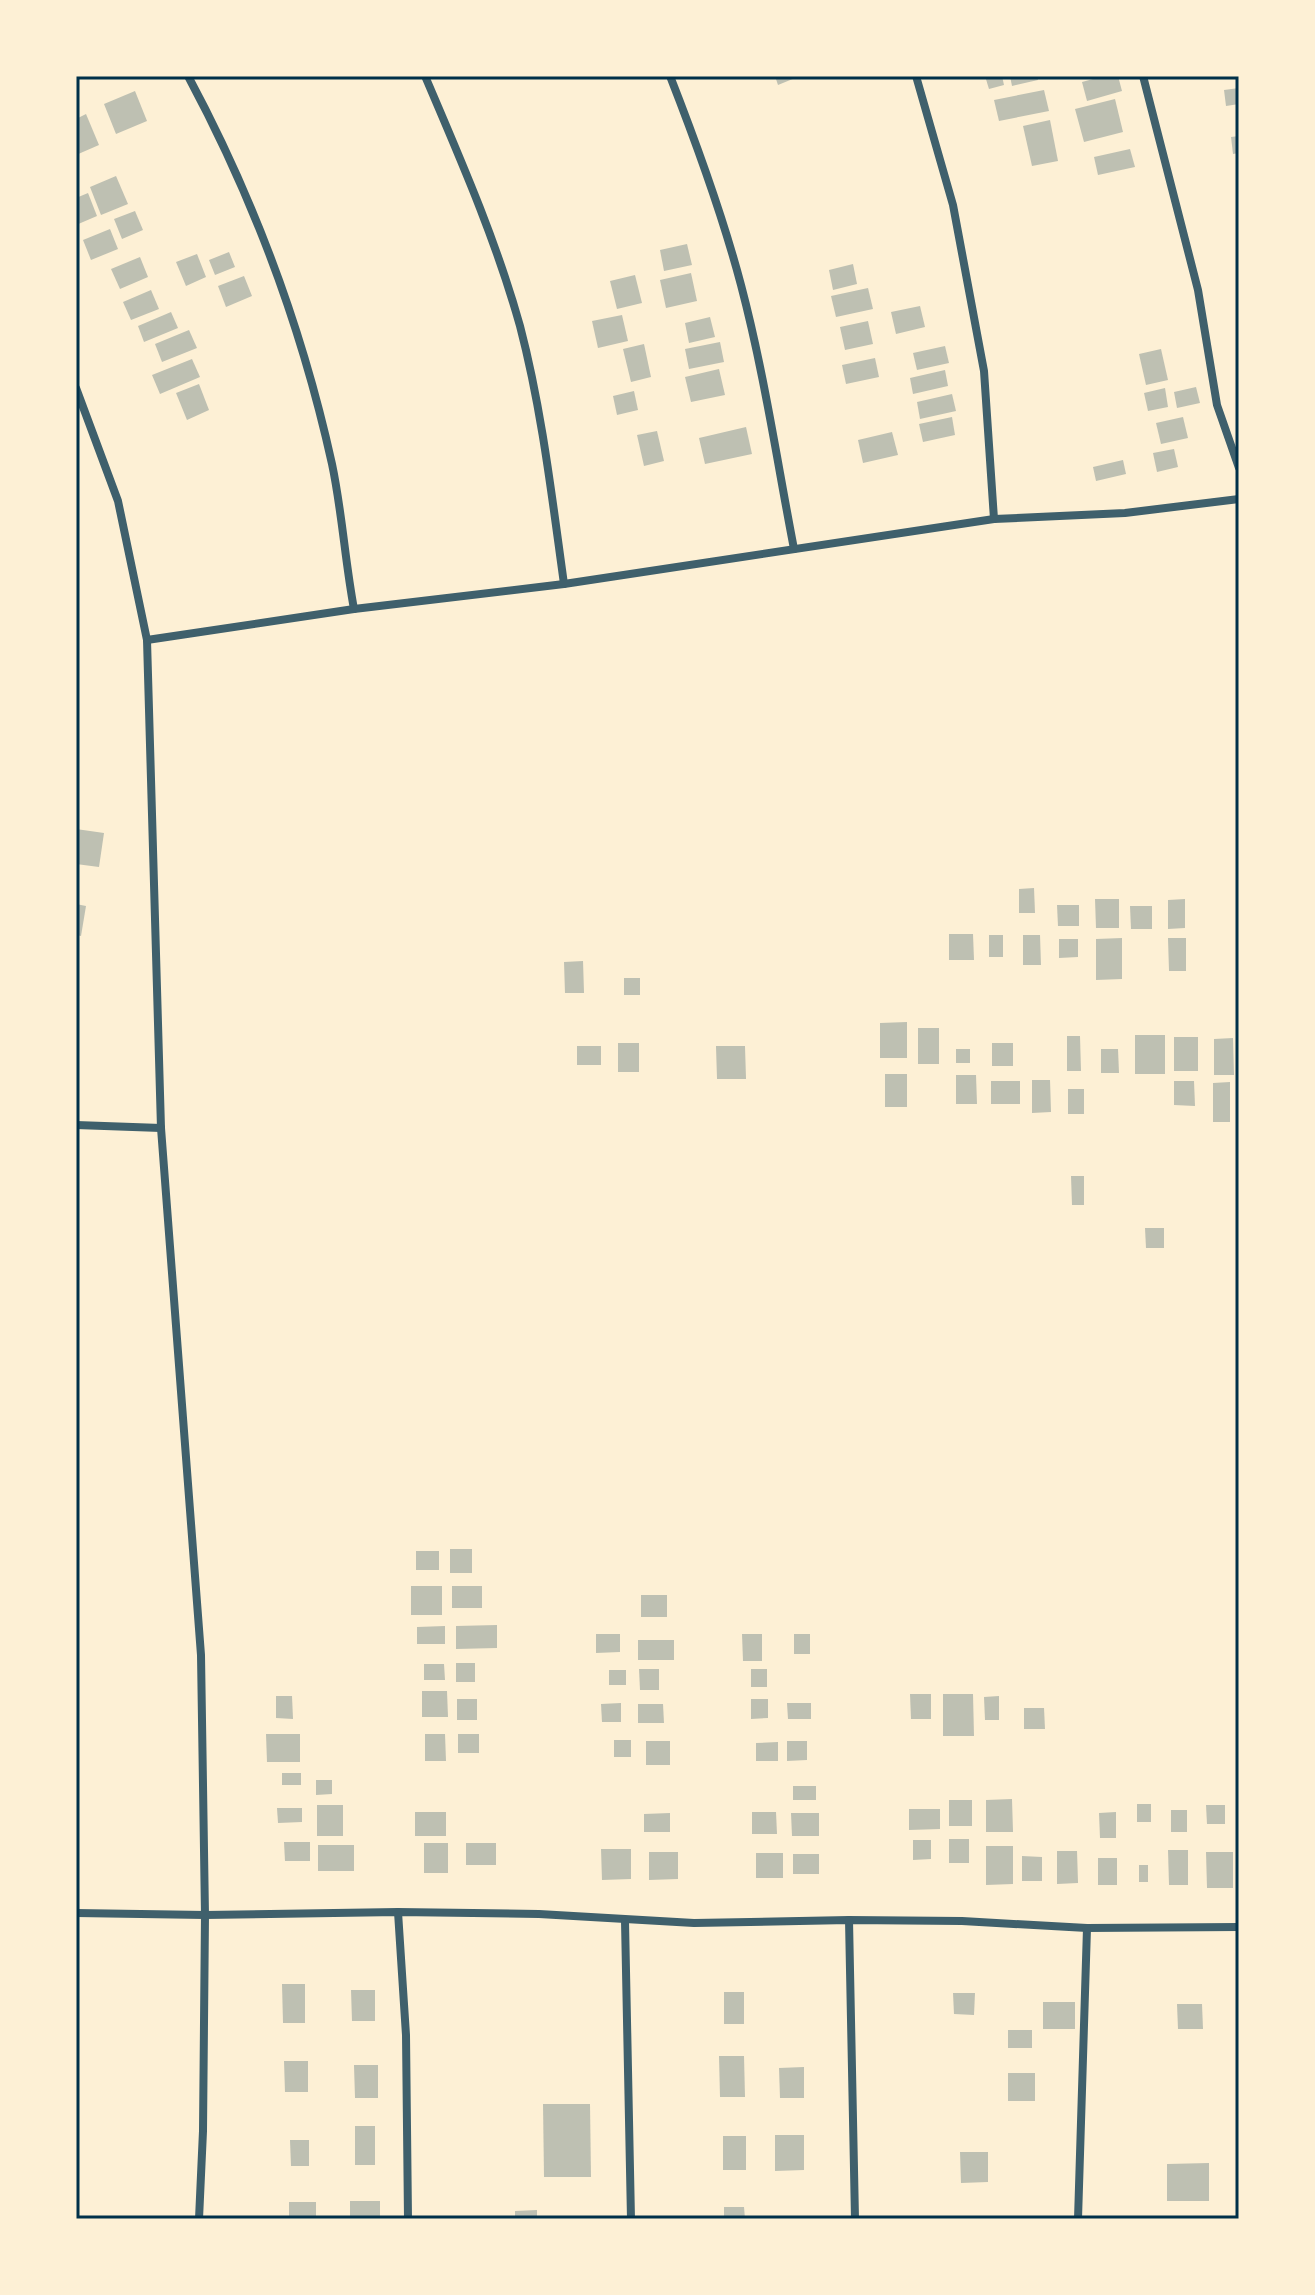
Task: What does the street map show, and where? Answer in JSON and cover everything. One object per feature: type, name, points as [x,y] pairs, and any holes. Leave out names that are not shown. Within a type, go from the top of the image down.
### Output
[{"type":"street","points":[[202,76],[190,79],[256,218],[300,337],[333,467],[354,609]]},
{"type":"street","points":[[425,76],[483,213],[520,326],[543,436],[564,584]]},
{"type":"street","points":[[670,76],[710,178],[741,285],[766,391],[794,549]]},
{"type":"street","points":[[916,76],[953,205],[984,371],[994,519]]},
{"type":"street","points":[[1143,76],[1198,290],[1217,405],[1239,468]]},
{"type":"street","points":[[76,388],[118,501],[147,640],[161,1128],[201,1655],[205,1915],[199,2219]]},
{"type":"street","points":[[147,640],[354,609],[564,584],[994,519],[1125,513],[1239,499]]},
{"type":"street","points":[[76,1125],[161,1128]]},
{"type":"street","points":[[398,1912],[406,2035],[408,2219]]},
{"type":"street","points":[[76,1913],[205,1915],[398,1912],[539,1914],[625,1921],[769,1923],[849,1920],[1027,1923],[1087,1928],[1239,1927]]},
{"type":"street","points":[[849,1920],[855,2219]]},
{"type":"street","points":[[625,1921],[631,2219]]},
{"type":"street","points":[[1078,2219],[1087,1928]]},
{"type":"building","points":[[775,76],[800,76],[778,85]]},
{"type":"building","points":[[985,76],[1002,76],[1004,85],[989,89]]},
{"type":"building","points":[[1010,76],[1037,76],[1038,80],[1012,86]]},
{"type":"building","points":[[1118,76],[1122,91],[1087,101],[1082,82]]},
{"type":"building","points":[[1239,88],[1239,104],[1226,106],[1224,90]]},
{"type":"building","points":[[1044,90],[1049,111],[999,121],[994,100]]},
{"type":"building","points":[[135,91],[147,121],[116,134],[104,104]]},
{"type":"building","points":[[1115,99],[1123,132],[1084,142],[1075,109]]},
{"type":"building","points":[[86,114],[99,145],[76,155],[76,119]]},
{"type":"building","points":[[1050,120],[1058,161],[1032,166],[1023,126]]},
{"type":"building","points":[[1239,136],[1239,153],[1233,154],[1231,137]]},
{"type":"building","points":[[1130,149],[1135,167],[1098,175],[1094,157]]},
{"type":"building","points":[[116,176],[128,204],[101,215],[90,187]]},
{"type":"building","points":[[88,193],[97,216],[76,225],[76,198]]},
{"type":"building","points":[[135,211],[143,230],[122,239],[114,219]]},
{"type":"building","points":[[110,229],[118,249],[91,260],[83,240]]},
{"type":"building","points":[[687,244],[692,265],[664,271],[660,250]]},
{"type":"building","points":[[229,252],[235,267],[215,275],[209,260]]},
{"type":"building","points":[[197,254],[206,277],[186,286],[176,262]]},
{"type":"building","points":[[140,257],[148,277],[120,289],[111,269]]},
{"type":"building","points":[[853,264],[857,284],[833,290],[829,270]]},
{"type":"building","points":[[691,273],[697,301],[666,308],[660,280]]},
{"type":"building","points":[[635,275],[642,303],[617,309],[610,281]]},
{"type":"building","points":[[244,276],[252,296],[226,307],[218,286]]},
{"type":"building","points":[[868,288],[873,309],[836,317],[831,296]]},
{"type":"building","points":[[151,290],[159,309],[131,320],[123,302]]},
{"type":"building","points":[[920,306],[925,327],[896,334],[891,312]]},
{"type":"building","points":[[171,312],[178,328],[144,342],[138,326]]},
{"type":"building","points":[[622,315],[628,341],[598,348],[592,321]]},
{"type":"building","points":[[710,317],[715,337],[689,343],[685,323]]},
{"type":"building","points":[[868,321],[873,344],[845,350],[840,327]]},
{"type":"building","points":[[189,330],[197,348],[162,362],[155,344]]},
{"type":"building","points":[[720,342],[724,362],[689,369],[685,349]]},
{"type":"building","points":[[644,344],[651,377],[631,382],[623,349]]},
{"type":"building","points":[[945,346],[949,363],[917,370],[913,353]]},
{"type":"building","points":[[1161,349],[1168,380],[1146,385],[1139,354]]},
{"type":"building","points":[[875,358],[879,377],[846,384],[842,365]]},
{"type":"building","points":[[192,359],[200,377],[160,394],[152,375]]},
{"type":"building","points":[[719,369],[725,395],[691,402],[685,377]]},
{"type":"building","points":[[945,370],[948,386],[913,394],[910,378]]},
{"type":"building","points":[[199,384],[209,410],[187,420],[176,393]]},
{"type":"building","points":[[1196,387],[1200,403],[1177,408],[1174,392]]},
{"type":"building","points":[[1165,388],[1168,407],[1148,411],[1144,393]]},
{"type":"building","points":[[634,391],[638,410],[617,415],[613,396]]},
{"type":"building","points":[[952,394],[956,411],[920,419],[917,402]]},
{"type":"building","points":[[952,417],[955,435],[923,442],[919,424]]},
{"type":"building","points":[[1183,417],[1188,438],[1161,444],[1156,423]]},
{"type":"building","points":[[746,427],[752,454],[705,464],[699,438]]},
{"type":"building","points":[[657,431],[664,461],[644,466],[637,435]]},
{"type":"building","points":[[892,432],[898,455],[863,463],[858,440]]},
{"type":"building","points":[[1174,449],[1178,467],[1157,472],[1153,453]]},
{"type":"building","points":[[1123,460],[1126,474],[1096,481],[1093,467]]},
{"type":"building","points":[[76,829],[104,833],[99,867],[76,864]]},
{"type":"building","points":[[1034,888],[1035,913],[1019,913],[1019,889]]},
{"type":"building","points":[[1095,899],[1119,899],[1119,928],[1096,928]]},
{"type":"building","points":[[1185,899],[1185,928],[1168,929],[1168,900]]},
{"type":"building","points":[[76,904],[86,906],[81,936],[76,935]]},
{"type":"building","points":[[1057,905],[1079,905],[1079,926],[1058,926]]},
{"type":"building","points":[[1130,906],[1152,906],[1152,929],[1131,929]]},
{"type":"building","points":[[949,934],[973,934],[974,960],[949,960]]},
{"type":"building","points":[[989,935],[1003,935],[1003,957],[989,957]]},
{"type":"building","points":[[1023,935],[1040,935],[1041,965],[1023,965]]},
{"type":"building","points":[[1122,938],[1122,979],[1096,980],[1096,939]]},
{"type":"building","points":[[1168,938],[1186,938],[1186,971],[1169,971]]},
{"type":"building","points":[[1059,939],[1078,939],[1078,957],[1059,958]]},
{"type":"building","points":[[583,961],[584,993],[565,993],[564,962]]},
{"type":"building","points":[[624,978],[640,978],[640,995],[624,995]]},
{"type":"building","points":[[907,1022],[907,1058],[880,1058],[880,1023]]},
{"type":"building","points":[[918,1028],[939,1028],[939,1064],[918,1064]]},
{"type":"building","points":[[1135,1035],[1165,1035],[1165,1074],[1135,1074]]},
{"type":"building","points":[[1067,1036],[1080,1036],[1081,1071],[1067,1071]]},
{"type":"building","points":[[1174,1037],[1198,1037],[1198,1071],[1174,1071]]},
{"type":"building","points":[[1233,1038],[1234,1075],[1214,1075],[1214,1039]]},
{"type":"building","points":[[618,1043],[639,1043],[639,1072],[618,1072]]},
{"type":"building","points":[[992,1043],[1013,1043],[1013,1066],[992,1066]]},
{"type":"building","points":[[577,1046],[601,1046],[601,1065],[577,1065]]},
{"type":"building","points":[[716,1046],[745,1046],[746,1079],[717,1079]]},
{"type":"building","points":[[956,1049],[970,1049],[970,1063],[956,1063]]},
{"type":"building","points":[[1101,1049],[1118,1049],[1119,1073],[1101,1073]]},
{"type":"building","points":[[885,1074],[907,1074],[907,1107],[885,1107]]},
{"type":"building","points":[[956,1075],[976,1075],[977,1104],[956,1104]]},
{"type":"building","points":[[1032,1080],[1050,1080],[1051,1112],[1032,1113]]},
{"type":"building","points":[[991,1081],[1020,1081],[1020,1104],[991,1104]]},
{"type":"building","points":[[1174,1081],[1194,1081],[1195,1106],[1174,1105]]},
{"type":"building","points":[[1230,1082],[1230,1122],[1213,1122],[1213,1083]]},
{"type":"building","points":[[1068,1089],[1084,1089],[1084,1114],[1068,1114]]},
{"type":"building","points":[[1071,1176],[1084,1176],[1084,1205],[1072,1205]]},
{"type":"building","points":[[1145,1228],[1164,1228],[1164,1248],[1146,1248]]},
{"type":"building","points":[[450,1549],[472,1549],[472,1573],[450,1573]]},
{"type":"building","points":[[416,1551],[439,1551],[439,1570],[416,1570]]},
{"type":"building","points":[[411,1586],[442,1586],[442,1615],[411,1615]]},
{"type":"building","points":[[452,1586],[482,1586],[482,1608],[452,1608]]},
{"type":"building","points":[[641,1595],[667,1595],[667,1617],[641,1617]]},
{"type":"building","points":[[497,1625],[497,1648],[456,1649],[456,1626]]},
{"type":"building","points":[[445,1626],[445,1644],[417,1644],[417,1627]]},
{"type":"building","points":[[596,1634],[620,1634],[620,1652],[596,1653]]},
{"type":"building","points":[[742,1634],[762,1634],[762,1661],[743,1661]]},
{"type":"building","points":[[794,1634],[810,1634],[810,1654],[794,1654]]},
{"type":"building","points":[[638,1640],[674,1640],[674,1660],[638,1660]]},
{"type":"building","points":[[456,1663],[475,1663],[475,1682],[456,1682]]},
{"type":"building","points":[[424,1664],[444,1664],[445,1680],[424,1680]]},
{"type":"building","points":[[639,1669],[659,1669],[659,1690],[640,1690]]},
{"type":"building","points":[[751,1669],[767,1669],[767,1687],[751,1687]]},
{"type":"building","points":[[609,1670],[626,1670],[626,1685],[609,1685]]},
{"type":"building","points":[[422,1691],[447,1691],[448,1717],[422,1717]]},
{"type":"building","points":[[910,1694],[931,1694],[931,1719],[911,1719]]},
{"type":"building","points":[[943,1694],[973,1694],[974,1736],[943,1736]]},
{"type":"building","points":[[276,1696],[292,1696],[293,1719],[276,1718]]},
{"type":"building","points":[[999,1696],[999,1720],[985,1720],[984,1697]]},
{"type":"building","points":[[457,1699],[477,1699],[477,1720],[457,1720]]},
{"type":"building","points":[[751,1699],[768,1699],[768,1718],[751,1719]]},
{"type":"building","points":[[621,1703],[621,1722],[602,1722],[601,1704]]},
{"type":"building","points":[[787,1703],[811,1703],[811,1719],[788,1719]]},
{"type":"building","points":[[638,1704],[663,1704],[664,1723],[638,1723]]},
{"type":"building","points":[[1024,1708],[1044,1708],[1045,1729],[1024,1729]]},
{"type":"building","points":[[266,1734],[300,1734],[300,1762],[267,1762]]},
{"type":"building","points":[[425,1734],[445,1734],[446,1761],[425,1761]]},
{"type":"building","points":[[458,1734],[479,1734],[479,1753],[458,1753]]},
{"type":"building","points":[[614,1740],[631,1740],[631,1757],[614,1757]]},
{"type":"building","points":[[646,1741],[670,1741],[670,1765],[646,1765]]},
{"type":"building","points":[[787,1741],[807,1741],[807,1760],[787,1761]]},
{"type":"building","points":[[778,1742],[778,1761],[756,1761],[756,1743]]},
{"type":"building","points":[[282,1773],[301,1773],[301,1785],[282,1785]]},
{"type":"building","points":[[316,1780],[332,1780],[332,1794],[316,1795]]},
{"type":"building","points":[[793,1786],[816,1786],[816,1800],[793,1800]]},
{"type":"building","points":[[1012,1799],[1013,1832],[986,1832],[986,1800]]},
{"type":"building","points":[[949,1800],[972,1800],[972,1826],[949,1826]]},
{"type":"building","points":[[1137,1804],[1151,1804],[1151,1822],[1137,1822]]},
{"type":"building","points":[[317,1805],[343,1805],[343,1836],[317,1836]]},
{"type":"building","points":[[1206,1805],[1225,1805],[1225,1824],[1207,1824]]},
{"type":"building","points":[[277,1808],[302,1808],[302,1822],[278,1823]]},
{"type":"building","points":[[909,1809],[940,1809],[940,1829],[909,1830]]},
{"type":"building","points":[[1171,1810],[1187,1810],[1187,1832],[1171,1832]]},
{"type":"building","points":[[415,1812],[446,1812],[446,1836],[415,1836]]},
{"type":"building","points":[[752,1812],[776,1812],[777,1834],[752,1834]]},
{"type":"building","points":[[1116,1812],[1116,1838],[1100,1838],[1099,1813]]},
{"type":"building","points":[[670,1813],[670,1832],[644,1832],[644,1814]]},
{"type":"building","points":[[791,1813],[819,1813],[819,1836],[792,1836]]},
{"type":"building","points":[[949,1839],[969,1839],[969,1863],[949,1863]]},
{"type":"building","points":[[913,1840],[931,1840],[931,1859],[913,1860]]},
{"type":"building","points":[[284,1842],[310,1842],[310,1861],[285,1861]]},
{"type":"building","points":[[424,1843],[448,1843],[448,1873],[424,1873]]},
{"type":"building","points":[[466,1843],[496,1843],[496,1865],[466,1865]]},
{"type":"building","points":[[318,1845],[354,1845],[354,1871],[318,1871]]},
{"type":"building","points":[[986,1846],[1013,1846],[1013,1884],[986,1885]]},
{"type":"building","points":[[601,1849],[631,1849],[631,1879],[602,1880]]},
{"type":"building","points":[[1168,1850],[1188,1850],[1188,1885],[1169,1885]]},
{"type":"building","points":[[1057,1851],[1077,1851],[1078,1883],[1057,1884]]},
{"type":"building","points":[[649,1852],[678,1852],[678,1879],[649,1880]]},
{"type":"building","points":[[1206,1852],[1233,1852],[1233,1888],[1207,1888]]},
{"type":"building","points":[[756,1853],[783,1853],[783,1878],[756,1878]]},
{"type":"building","points":[[793,1854],[819,1854],[819,1874],[793,1874]]},
{"type":"building","points":[[1022,1856],[1042,1857],[1042,1881],[1022,1881]]},
{"type":"building","points":[[1098,1858],[1117,1858],[1117,1885],[1098,1885]]},
{"type":"building","points":[[1139,1865],[1148,1865],[1148,1882],[1139,1882]]},
{"type":"building","points":[[282,1984],[305,1984],[305,2023],[283,2023]]},
{"type":"building","points":[[351,1990],[375,1990],[375,2021],[352,2021]]},
{"type":"building","points":[[724,1992],[744,1992],[744,2024],[724,2024]]},
{"type":"building","points":[[953,1993],[975,1993],[974,2015],[954,2014]]},
{"type":"building","points":[[1043,2002],[1075,2002],[1075,2029],[1043,2029]]},
{"type":"building","points":[[1177,2004],[1202,2004],[1203,2029],[1178,2029]]},
{"type":"building","points":[[1008,2030],[1032,2030],[1032,2048],[1008,2048]]},
{"type":"building","points":[[719,2056],[744,2056],[745,2097],[720,2097]]},
{"type":"building","points":[[284,2061],[308,2061],[308,2092],[285,2092]]},
{"type":"building","points":[[354,2065],[378,2065],[378,2098],[355,2098]]},
{"type":"building","points":[[804,2067],[804,2098],[780,2098],[779,2068]]},
{"type":"building","points":[[1008,2073],[1035,2073],[1035,2101],[1008,2101]]},
{"type":"building","points":[[543,2104],[590,2104],[591,2177],[544,2177]]},
{"type":"building","points":[[355,2126],[375,2126],[375,2165],[355,2165]]},
{"type":"building","points":[[775,2135],[804,2135],[804,2170],[775,2171]]},
{"type":"building","points":[[723,2136],[746,2136],[746,2170],[723,2170]]},
{"type":"building","points":[[290,2140],[309,2140],[309,2166],[291,2166]]},
{"type":"building","points":[[960,2152],[988,2152],[988,2182],[961,2183]]},
{"type":"building","points":[[1209,2163],[1209,2201],[1167,2201],[1167,2164]]},
{"type":"building","points":[[350,2201],[380,2201],[380,2219],[350,2219]]},
{"type":"building","points":[[289,2202],[316,2202],[316,2219],[289,2219]]},
{"type":"building","points":[[724,2207],[744,2207],[745,2219],[724,2219]]},
{"type":"building","points":[[537,2210],[537,2219],[515,2219],[515,2211]]}]
